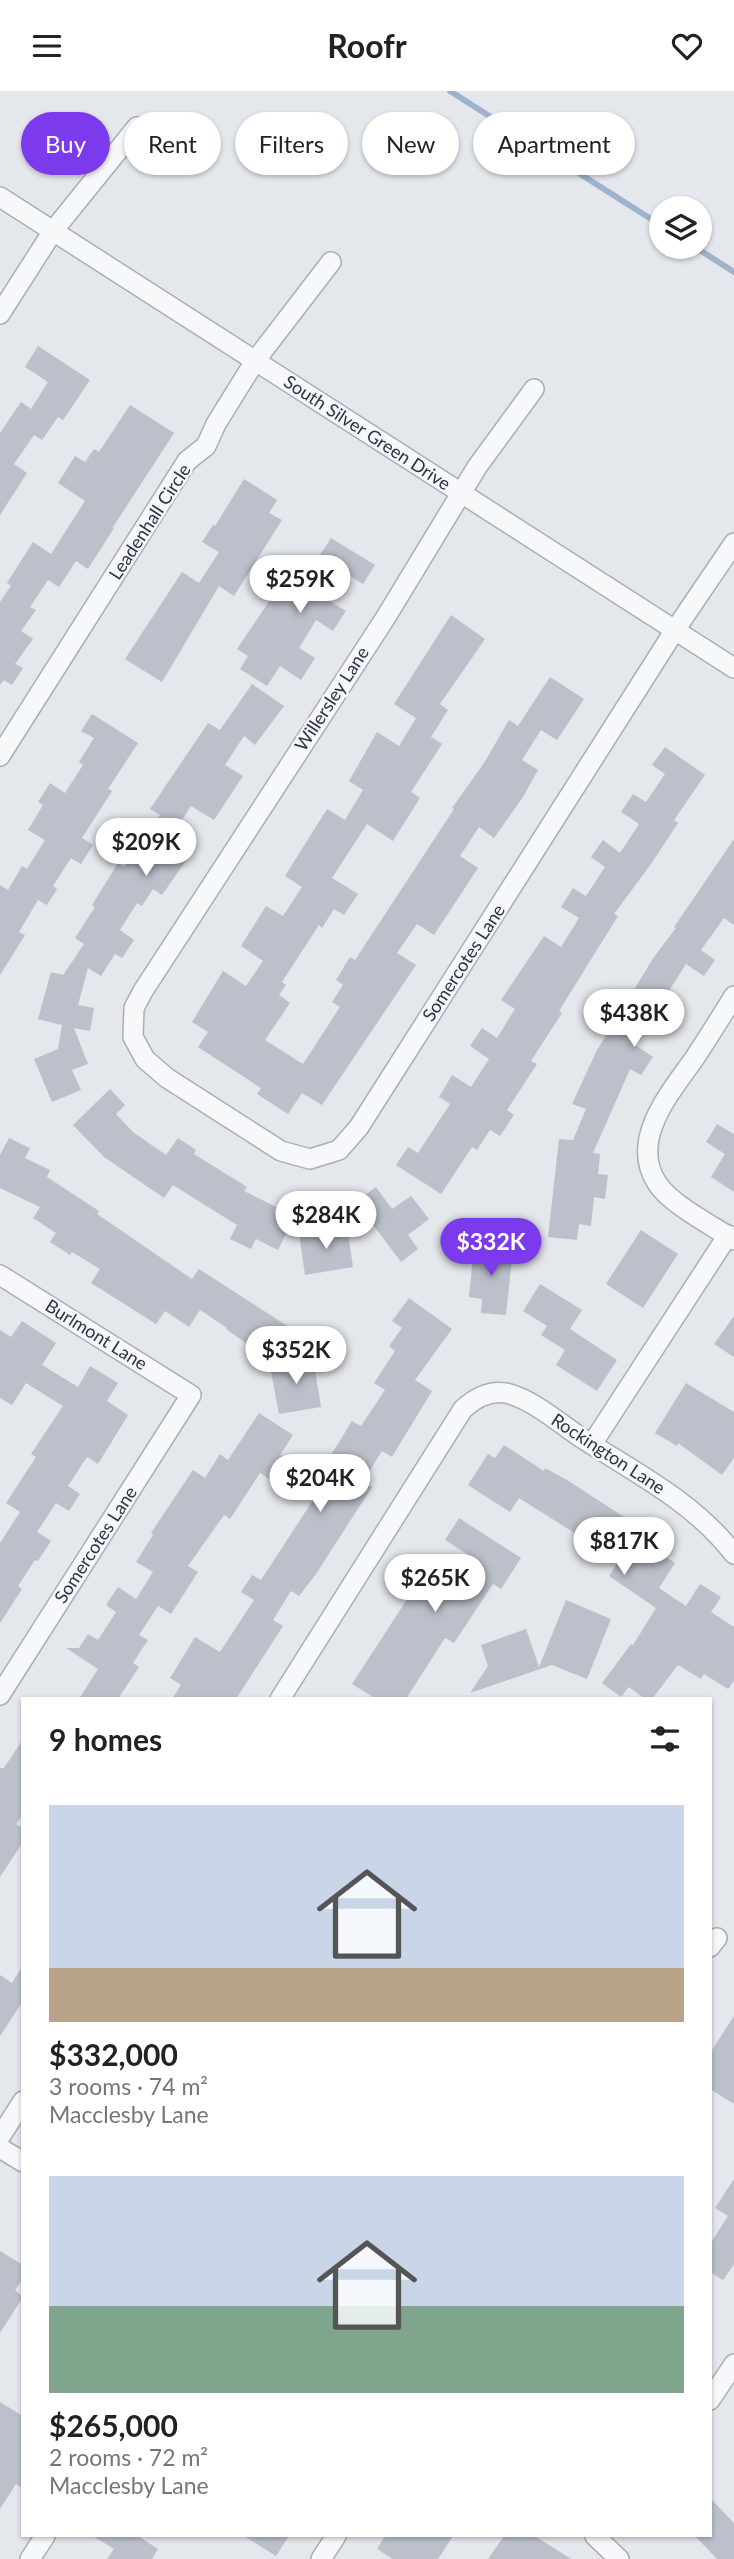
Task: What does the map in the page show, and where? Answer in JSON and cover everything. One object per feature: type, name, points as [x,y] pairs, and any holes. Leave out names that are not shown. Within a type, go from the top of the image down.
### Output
[{"type":"street","points":[[0,314],[53,231],[124,143]]},
{"type":"street","name":"South Silver Green Drive","points":[[0,197],[734,668]]},
{"type":"street","name":"Leadenhall Circle","points":[[0,756],[187,461],[206,446],[216,424],[255,361],[331,262]]},
{"type":"street","name":"Willersley Lane","points":[[134,1011],[143,991],[386,617],[461,493],[534,389]]},
{"type":"street","name":"Somercotes Lane","points":[[134,1011],[133,1037],[145,1059],[167,1078],[281,1151],[310,1159],[338,1150],[359,1127],[675,630],[734,543]]},
{"type":"street","points":[[592,1444],[731,1237],[675,1201],[658,1185],[648,1167],[647,1145],[665,1099],[734,996]]},
{"type":"street","name":"Burlmont Lane","points":[[0,1275],[191,1395]]},
{"type":"street","name":"Rockington Lane","points":[[281,1697],[463,1409],[478,1396],[505,1393],[532,1405],[669,1493],[705,1521],[734,1554]]},
{"type":"street","name":"Somercotes Lane","points":[[0,1695],[191,1395]]},
{"type":"street","points":[[0,2137],[21,2104]]},
{"type":"street","points":[[0,2148],[21,2161]]},
{"type":"street","points":[[712,2397],[734,2364]]},
{"type":"street","points":[[30,2559],[44,2537]]},
{"type":"street","points":[[321,2559],[335,2537]]},
{"type":"street","points":[[596,2537],[614,2551]]},
{"type":"building","points":[[38,346],[90,380],[63,420],[58,417],[42,440],[34,435],[14,464],[27,473],[0,515],[0,433],[21,402],[31,409],[48,382],[25,367]]},
{"type":"building","points":[[130,405],[174,433],[88,569],[76,561],[59,587],[48,580],[30,607],[36,610],[21,631],[33,639],[15,664],[23,668],[12,685],[4,680],[0,685],[0,602],[11,586],[7,583],[33,542],[51,554],[85,501],[58,483],[75,456],[85,462],[94,449],[99,452]]},
{"type":"building","points":[[244,479],[277,500],[269,513],[282,520],[234,596],[219,586],[162,682],[125,659],[182,572],[199,583],[219,552],[202,542]]},
{"type":"building","points":[[331,538],[375,565],[363,584],[345,573],[328,600],[346,611],[333,631],[316,620],[299,648],[315,658],[301,680],[280,666],[267,686],[240,669],[248,656],[237,649],[282,582],[293,589],[298,581],[302,583]]},
{"type":"building","points":[[451,615],[485,639],[440,704],[448,710],[431,737],[442,744],[411,792],[420,798],[393,841],[367,824],[332,878],[358,894],[344,915],[334,909],[322,928],[319,925],[282,982],[286,985],[279,995],[290,1003],[265,1040],[303,1064],[340,1007],[332,1002],[343,985],[336,980],[350,957],[355,960],[454,809],[452,808],[484,763],[509,720],[518,726],[550,677],[584,699],[557,740],[541,730],[522,760],[538,770],[494,838],[479,827],[460,856],[478,868],[434,935],[417,924],[397,953],[416,965],[322,1105],[302,1093],[288,1114],[257,1094],[261,1088],[198,1047],[208,1032],[192,1022],[223,971],[246,986],[263,961],[241,946],[266,906],[283,916],[302,887],[285,876],[327,809],[345,820],[363,790],[349,781],[377,732],[399,746],[416,718],[394,704]]},
{"type":"building","points":[[252,684],[284,706],[255,745],[244,736],[225,765],[243,776],[214,820],[191,806],[173,834],[194,849],[162,895],[153,889],[142,906],[137,903],[120,930],[134,940],[122,958],[115,954],[101,976],[88,968],[78,1005],[94,1008],[90,1031],[74,1028],[88,1064],[72,1070],[81,1090],[52,1102],[34,1059],[58,1049],[62,1025],[38,1019],[51,972],[63,975],[84,944],[75,938],[95,907],[92,905],[118,863],[124,867],[160,815],[150,809],[208,723],[220,730]]},
{"type":"building","points":[[92,714],[138,743],[108,789],[112,791],[82,838],[93,845],[81,864],[71,858],[53,886],[57,889],[47,905],[38,900],[19,932],[25,935],[0,975],[0,885],[8,890],[22,866],[27,869],[45,840],[28,830],[43,805],[38,802],[50,783],[65,793],[83,765],[79,762],[94,738],[81,731]]},
{"type":"building","points":[[665,747],[705,775],[674,820],[678,823],[614,914],[618,916],[559,1011],[562,1013],[531,1061],[537,1064],[507,1110],[514,1115],[500,1136],[490,1130],[477,1150],[472,1147],[441,1194],[396,1165],[408,1147],[418,1153],[450,1104],[439,1097],[452,1075],[471,1087],[489,1059],[470,1046],[482,1028],[497,1038],[515,1009],[501,1000],[544,936],[561,947],[579,918],[561,907],[573,888],[586,896],[605,867],[591,857],[603,840],[620,853],[639,824],[621,812],[633,794],[646,802],[665,774],[652,765]]},
{"type":"building","points":[[734,839],[734,925],[724,918],[701,950],[715,960],[704,976],[686,964],[667,994],[684,1006],[672,1026],[654,1014],[635,1045],[653,1057],[641,1075],[630,1069],[593,1153],[600,1154],[598,1174],[608,1175],[605,1199],[594,1197],[591,1226],[579,1224],[577,1240],[548,1237],[559,1139],[573,1140],[586,1109],[572,1104],[596,1052],[654,957]]},
{"type":"building","points":[[110,1089],[125,1105],[116,1114],[133,1132],[166,1155],[178,1138],[196,1150],[194,1154],[247,1187],[244,1191],[295,1216],[278,1250],[256,1239],[251,1249],[230,1239],[237,1225],[173,1185],[164,1198],[104,1157],[73,1125]]},
{"type":"building","points":[[717,1124],[734,1134],[734,1192],[711,1177],[725,1154],[706,1142]]},
{"type":"building","points":[[9,1138],[30,1148],[25,1158],[50,1170],[47,1177],[99,1211],[97,1214],[192,1279],[199,1269],[289,1327],[267,1358],[200,1310],[189,1327],[165,1311],[156,1324],[91,1283],[100,1269],[50,1242],[56,1233],[33,1218],[40,1207],[0,1188],[0,1155]]},
{"type":"building","points":[[376,1187],[392,1209],[411,1196],[429,1219],[408,1235],[418,1249],[401,1262],[356,1202]]},
{"type":"building","points":[[347,1227],[353,1267],[305,1275],[299,1234]]},
{"type":"building","points":[[641,1230],[678,1254],[643,1308],[606,1284]]},
{"type":"building","points":[[474,1245],[513,1249],[506,1315],[481,1313],[482,1299],[469,1297]]},
{"type":"building","points":[[540,1284],[582,1310],[570,1329],[617,1360],[597,1391],[556,1365],[565,1350],[541,1335],[547,1326],[523,1311]]},
{"type":"building","points":[[409,1298],[452,1329],[415,1380],[432,1391],[392,1457],[382,1451],[363,1481],[372,1487],[316,1574],[299,1596],[291,1591],[273,1620],[283,1626],[237,1697],[173,1697],[181,1685],[170,1678],[195,1637],[220,1652],[254,1600],[241,1592],[252,1575],[261,1580],[317,1494],[310,1489],[352,1421],[361,1426],[385,1390],[374,1383],[395,1351],[389,1346],[402,1328],[392,1321]]},
{"type":"building","points":[[734,1316],[734,1357],[714,1344]]},
{"type":"building","points":[[22,1321],[56,1343],[42,1365],[78,1387],[90,1366],[118,1383],[107,1401],[128,1415],[98,1464],[87,1457],[68,1486],[80,1494],[69,1511],[56,1503],[37,1532],[51,1541],[18,1586],[22,1589],[0,1623],[0,1543],[20,1512],[6,1503],[36,1457],[31,1454],[63,1406],[26,1383],[12,1405],[0,1398],[0,1330],[11,1337]]},
{"type":"building","points":[[313,1358],[321,1407],[279,1414],[270,1366]]},
{"type":"building","points":[[686,1383],[734,1412],[734,1458],[722,1475],[678,1443],[677,1446],[655,1433]]},
{"type":"building","points":[[259,1413],[293,1435],[280,1455],[285,1458],[271,1480],[260,1473],[230,1519],[224,1515],[188,1566],[198,1572],[171,1614],[158,1606],[139,1635],[148,1640],[133,1663],[139,1667],[119,1697],[80,1697],[98,1669],[66,1648],[79,1648],[88,1634],[98,1640],[116,1612],[106,1605],[118,1587],[136,1599],[153,1572],[136,1562],[153,1535],[151,1533],[193,1470],[205,1478],[220,1454],[228,1460]]},
{"type":"building","points":[[504,1445],[544,1471],[545,1468],[567,1480],[641,1528],[644,1523],[662,1534],[653,1548],[675,1563],[659,1588],[686,1606],[700,1584],[721,1597],[711,1612],[734,1627],[734,1681],[728,1689],[704,1674],[701,1679],[678,1665],[654,1697],[642,1697],[629,1687],[621,1697],[602,1683],[631,1644],[633,1645],[656,1608],[609,1576],[619,1561],[519,1498],[510,1512],[468,1485],[488,1454],[495,1458]]},
{"type":"building","points":[[459,1518],[521,1558],[501,1589],[493,1584],[454,1643],[445,1638],[407,1697],[373,1697],[352,1684],[428,1567],[449,1581],[467,1554],[445,1540]]},
{"type":"building","points":[[566,1600],[611,1619],[587,1679],[552,1665],[470,1693],[488,1666],[481,1645],[526,1629],[539,1667]]},
{"type":"building","points":[[21,1742],[21,1818],[16,1824],[21,1828],[21,1845],[0,1877],[0,1768],[4,1768]]},
{"type":"building","points":[[21,1968],[21,2004],[0,2036],[0,1975],[12,1983]]},
{"type":"building","points":[[734,2016],[734,2104],[712,2090],[712,2050]]},
{"type":"building","points":[[734,2179],[734,2264],[723,2280],[712,2273],[712,2241],[728,2216],[715,2208]]},
{"type":"building","points":[[0,2251],[21,2264],[21,2282],[15,2290],[21,2295],[21,2300],[0,2333]]},
{"type":"building","points":[[0,2402],[21,2415],[21,2488],[16,2484],[0,2509]]},
{"type":"building","points":[[712,2500],[734,2523],[734,2559],[717,2559],[696,2537],[712,2537]]},
{"type":"building","points":[[95,2537],[140,2537],[158,2549],[152,2559],[107,2559],[114,2549]]},
{"type":"building","points":[[246,2537],[288,2537],[276,2556]]},
{"type":"building","points":[[384,2537],[452,2537],[438,2559],[393,2559],[377,2549]]},
{"type":"building","points":[[503,2537],[537,2537],[571,2559],[488,2559]]},
{"type":"waterway","points":[[450,91],[649,218]]},
{"type":"waterway","points":[[712,258],[734,272]]}]
